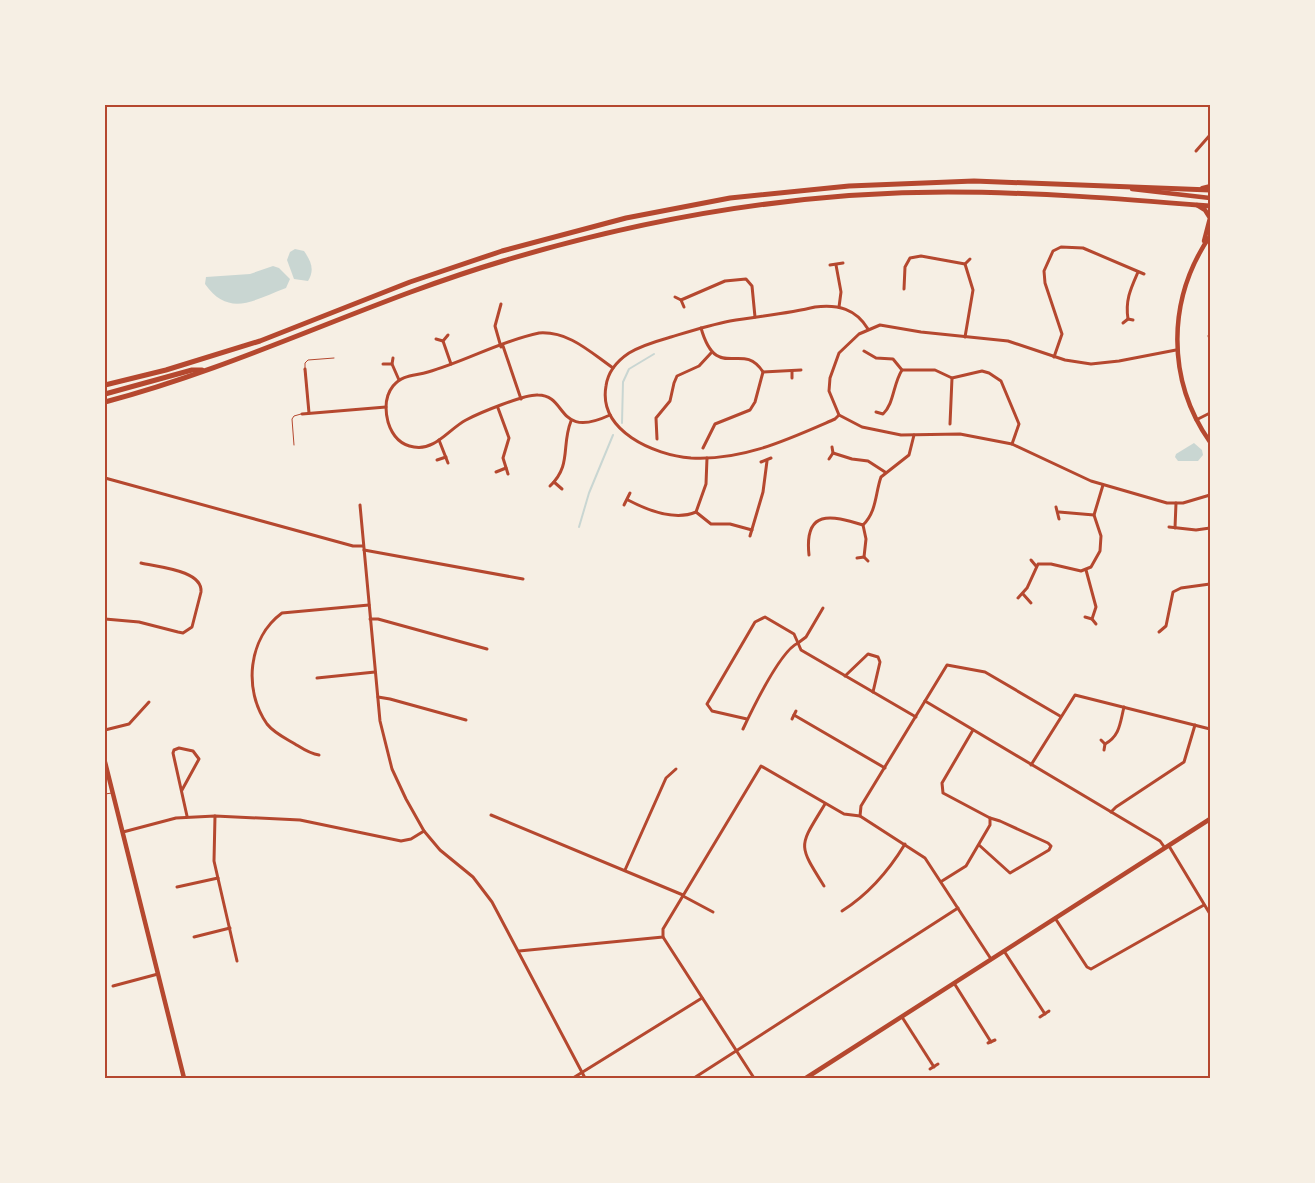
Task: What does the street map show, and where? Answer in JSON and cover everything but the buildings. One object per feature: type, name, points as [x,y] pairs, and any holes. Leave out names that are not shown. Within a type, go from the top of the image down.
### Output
[{"type":"highway","points":[[105,385],[166,370],[260,341],[460,263],[626,218],[730,198],[849,186],[974,181],[1121,187],[1210,188]]},
{"type":"highway","points":[[105,402],[210,370],[452,277],[564,244],[638,226],[721,210],[838,197],[945,192],[1083,196],[1210,206]]},
{"type":"highway","points":[[105,394],[192,370],[210,370]]},
{"type":"main road","points":[[1121,187],[1210,198]]},
{"type":"main road","points":[[1196,205],[1205,210],[1210,218],[1202,247],[1183,291],[1177,326],[1176,350],[1183,385],[1196,420],[1210,442]]},
{"type":"main road","points":[[1202,247],[1210,237]]},
{"type":"main road","points":[[105,762],[184,1078]]},
{"type":"main road","points":[[806,1078],[1210,819]]},
{"type":"street","points":[[1196,151],[1210,135]]},
{"type":"street","points":[[1054,357],[1062,334],[1045,283],[1044,271],[1053,251],[1061,247],[1083,248],[1144,274]]},
{"type":"street","points":[[904,289],[906,264],[915,256],[965,264]]},
{"type":"street","points":[[965,264],[970,258]]},
{"type":"street","points":[[830,265],[842,263]]},
{"type":"street","points":[[965,264],[973,290],[965,337]]},
{"type":"street","points":[[836,265],[841,288],[839,307]]},
{"type":"street","points":[[1128,319],[1126,305],[1128,294],[1138,272]]},
{"type":"street","points":[[904,278],[911,278]]},
{"type":"street","points":[[681,300],[726,281],[746,279],[752,286],[755,317]]},
{"type":"street","points":[[675,297],[681,300],[684,307]]},
{"type":"street","points":[[500,304],[496,330],[521,399]]},
{"type":"street","points":[[840,415],[790,439],[757,450],[707,458],[679,456],[648,448],[626,432],[610,415],[605,393],[606,382],[613,368],[621,359],[637,349],[700,328],[815,307],[839,307],[858,315],[868,329]]},
{"type":"street","points":[[493,312],[498,314]]},
{"type":"street","points":[[1123,323],[1128,319],[1133,320]]},
{"type":"street","points":[[1176,350],[1102,363],[1078,363],[1008,341],[907,331],[886,326],[868,329],[844,347],[832,369],[829,391],[840,415],[862,427],[891,434],[960,434],[1012,444],[1060,468],[1103,485],[1176,503],[1193,501],[1210,495]]},
{"type":"street","points":[[700,328],[711,353],[722,358],[745,358],[756,364],[763,372]]},
{"type":"street","points":[[610,415],[588,423],[571,421],[545,396],[537,395],[468,419],[439,440],[422,447],[401,442],[395,437],[389,423],[386,407],[389,392],[399,380],[408,376],[429,372],[532,335],[555,333],[572,339],[613,368]]},
{"type":"street","points":[[443,341],[448,335]]},
{"type":"street","points":[[436,339],[443,341]]},
{"type":"street","points":[[443,341],[451,364]]},
{"type":"street","points":[[864,351],[876,358],[893,359],[902,370]]},
{"type":"street","points":[[657,439],[656,418],[670,401],[675,380],[684,372],[699,366],[711,353]]},
{"type":"street","points":[[393,358],[392,364],[399,380]]},
{"type":"street","points":[[383,364],[392,364]]},
{"type":"street","points":[[305,368],[309,413]]},
{"type":"street","points":[[763,372],[801,370]]},
{"type":"street","points":[[902,370],[935,370],[952,378],[982,371],[990,373],[1001,381],[1019,424],[1012,444]]},
{"type":"street","points":[[876,412],[883,414],[888,409],[894,385],[902,370]]},
{"type":"street","points":[[792,371],[792,378]]},
{"type":"street","points":[[703,448],[715,424],[745,413],[752,407],[763,372]]},
{"type":"street","points":[[950,424],[952,378]]},
{"type":"street","points":[[302,414],[386,407]]},
{"type":"street","points":[[498,408],[509,438],[504,458],[508,474]]},
{"type":"street","points":[[1196,420],[1210,413]]},
{"type":"street","points":[[950,415],[956,415]]},
{"type":"street","points":[[550,486],[562,473],[565,463],[566,435],[571,421]]},
{"type":"street","points":[[650,435],[656,434]]},
{"type":"street","points":[[864,557],[866,539],[864,525],[873,513],[879,482],[885,472],[909,456],[914,435]]},
{"type":"street","points":[[707,438],[712,440]]},
{"type":"street","points":[[439,440],[448,462]]},
{"type":"street","points":[[829,459],[833,453],[832,447]]},
{"type":"street","points":[[833,453],[852,459],[868,460],[885,472]]},
{"type":"street","points":[[436,460],[446,457]]},
{"type":"street","points":[[696,512],[706,484],[707,458]]},
{"type":"street","points":[[761,462],[771,458]]},
{"type":"street","points":[[750,536],[763,492],[767,461]]},
{"type":"street","points":[[496,472],[506,468]]},
{"type":"street","points":[[105,478],[222,512],[352,546],[516,576],[523,579]]},
{"type":"street","points":[[554,482],[562,489]]},
{"type":"street","points":[[1036,566],[1051,564],[1076,571],[1086,570],[1095,562],[1101,544],[1099,529],[1094,515],[1103,485]]},
{"type":"street","points":[[624,505],[630,493]]},
{"type":"street","points":[[628,500],[671,515],[684,515],[696,512]]},
{"type":"street","points":[[1175,528],[1176,503]]},
{"type":"street","points":[[360,505],[378,697],[384,738],[392,769],[424,831],[440,850],[468,872],[480,885],[519,951],[585,1078]]},
{"type":"street","points":[[1056,508],[1059,512],[1059,519]]},
{"type":"street","points":[[696,512],[711,524],[730,524],[752,530]]},
{"type":"street","points":[[1059,512],[1094,515]]},
{"type":"street","points":[[818,513],[820,519]]},
{"type":"street","points":[[809,554],[810,530],[820,519],[833,517],[864,525]]},
{"type":"street","points":[[1169,527],[1196,530],[1210,528]]},
{"type":"street","points":[[802,547],[808,546]]},
{"type":"street","points":[[857,558],[864,557]]},
{"type":"street","points":[[864,557],[868,561]]},
{"type":"street","points":[[1031,560],[1036,566]]},
{"type":"street","points":[[105,619],[139,622],[183,633],[192,627],[201,592],[198,579],[188,574],[141,563]]},
{"type":"street","points":[[1018,598],[1022,594],[1036,566]]},
{"type":"street","points":[[1086,570],[1096,607],[1092,619]]},
{"type":"street","points":[[1159,632],[1166,626],[1173,592],[1181,588],[1210,584]]},
{"type":"street","points":[[1022,594],[1030,603]]},
{"type":"street","points":[[319,756],[311,754],[275,732],[266,722],[253,690],[252,670],[254,655],[272,622],[282,613],[369,605]]},
{"type":"street","points":[[743,730],[758,698],[789,649],[806,637],[823,608]]},
{"type":"street","points":[[1085,617],[1092,619],[1096,624]]},
{"type":"street","points":[[747,719],[712,711],[707,704],[755,622],[761,618],[769,619],[794,634],[804,652],[916,717]]},
{"type":"street","points":[[370,619],[378,619],[487,649]]},
{"type":"street","points":[[845,676],[868,654],[878,657],[880,662],[873,692]]},
{"type":"street","points":[[860,816],[861,806],[944,668],[951,665],[989,674],[1060,716]]},
{"type":"street","points":[[317,678],[375,672]]},
{"type":"street","points":[[1031,765],[1060,716],[1075,695],[1210,729]]},
{"type":"street","points":[[378,697],[466,720]]},
{"type":"street","points":[[105,730],[129,724],[149,702]]},
{"type":"street","points":[[925,702],[1160,841],[1167,847],[1210,914]]},
{"type":"street","points":[[1104,750],[1105,744],[1117,734],[1124,707]]},
{"type":"street","points":[[794,715],[885,768]]},
{"type":"street","points":[[1111,812],[1184,762],[1195,725]]},
{"type":"street","points":[[973,730],[942,783],[941,790],[945,795],[990,818],[1048,843],[1050,848],[1010,873],[978,845]]},
{"type":"street","points":[[1101,740],[1105,744]]},
{"type":"street","points":[[182,790],[199,760],[193,751],[179,748],[174,750],[173,753],[187,816]]},
{"type":"street","points":[[754,1078],[663,937],[664,929],[761,766],[844,814],[860,816],[926,858],[991,959]]},
{"type":"street","points":[[625,870],[670,770],[676,769]]},
{"type":"street","points":[[824,886],[805,855],[803,845],[805,837],[825,804]]},
{"type":"street","points":[[490,815],[625,870],[683,896],[713,912]]},
{"type":"street","points":[[123,832],[187,816],[300,820],[401,841],[410,839],[424,831]]},
{"type":"street","points":[[215,816],[213,855],[237,961]]},
{"type":"street","points":[[942,882],[966,866],[990,825],[990,818]]},
{"type":"street","points":[[842,912],[859,900],[887,872],[905,844]]},
{"type":"street","points":[[820,880],[825,876]]},
{"type":"street","points":[[177,887],[218,878]]},
{"type":"street","points":[[1055,918],[1087,967],[1091,969],[1204,905]]},
{"type":"street","points":[[694,1078],[958,908]]},
{"type":"street","points":[[194,937],[230,928]]},
{"type":"street","points":[[519,951],[663,937]]},
{"type":"street","points":[[1004,951],[1045,1014]]},
{"type":"street","points":[[113,986],[158,974]]},
{"type":"street","points":[[954,983],[991,1042]]},
{"type":"street","points":[[573,1078],[702,998]]},
{"type":"street","points":[[1040,1017],[1049,1011]]},
{"type":"street","points":[[902,1016],[934,1067]]},
{"type":"street","points":[[930,1069],[938,1064]]},
{"type":"lane","points":[[305,368],[305,363],[308,360],[334,358]]},
{"type":"lane","points":[[294,445],[292,419],[294,416],[302,414]]},
{"type":"lane","points":[[105,794],[112,793]]},
{"type":"shaded area","points":[[295,249],[304,251],[310,262],[312,269],[308,281],[294,279],[287,260],[290,252]]},
{"type":"shaded area","points":[[273,266],[279,268],[290,279],[286,288],[253,301],[233,303],[223,301],[205,284],[206,277],[250,274]]},
{"type":"shaded area","points":[[1194,443],[1202,450],[1203,455],[1198,461],[1178,461],[1175,457],[1176,454]]},
{"type":"waterway","points":[[622,423],[623,382],[629,369],[654,354]]},
{"type":"waterway","points":[[579,527],[589,493],[613,435]]}]
